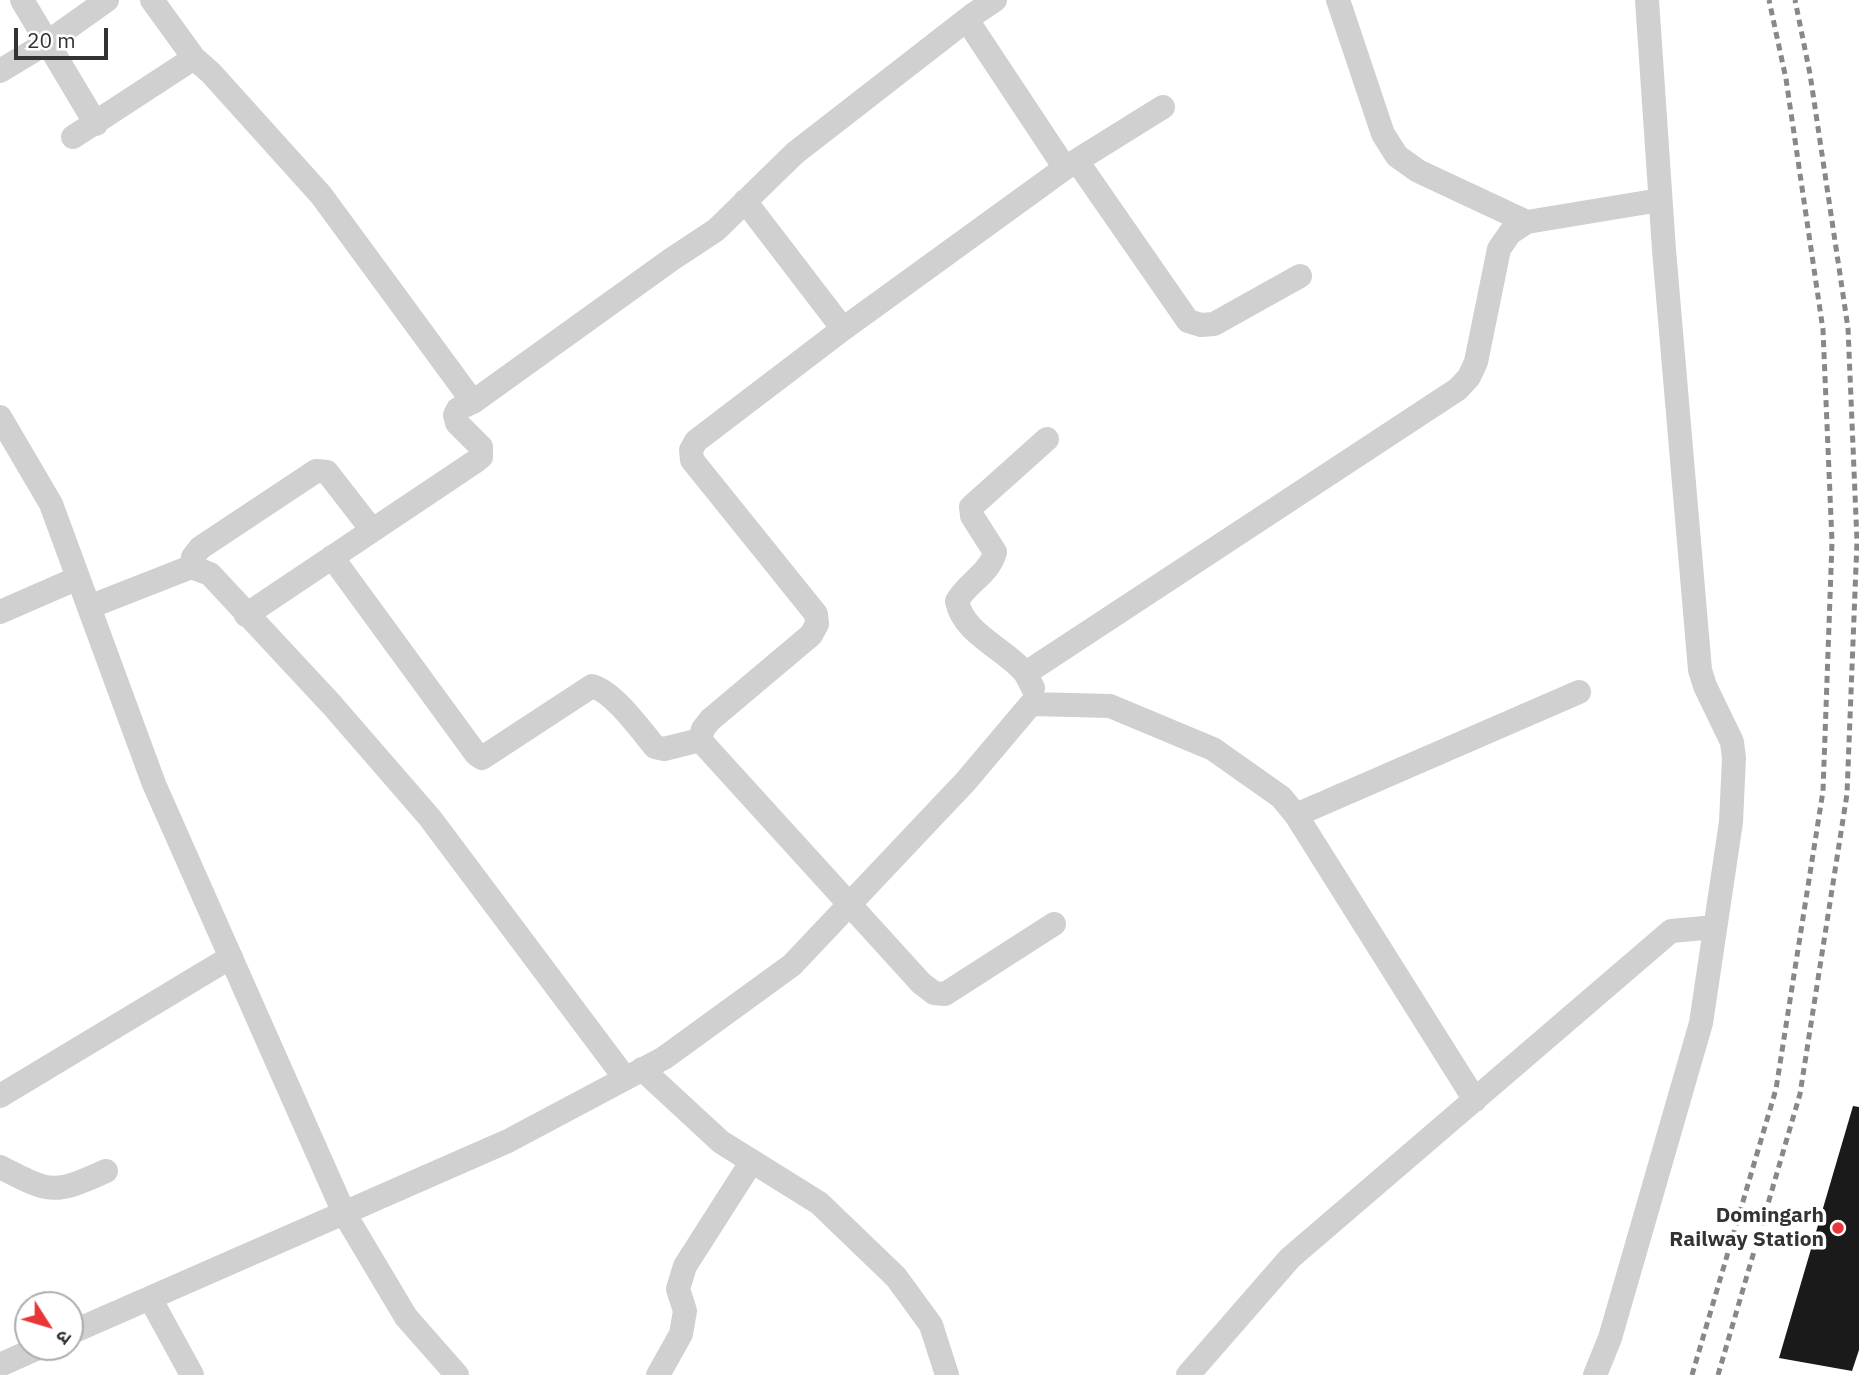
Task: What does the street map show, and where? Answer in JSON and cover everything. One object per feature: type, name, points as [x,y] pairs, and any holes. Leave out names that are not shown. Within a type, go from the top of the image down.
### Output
[{"type":"street","points":[[22,0],[96,124]]},
{"type":"street","points":[[0,71],[48,42],[107,0]]},
{"type":"street","points":[[152,0],[194,58],[211,73],[321,195],[472,402]]},
{"type":"street","points":[[246,615],[481,457],[481,447],[457,423],[455,415],[458,410],[716,230],[795,153],[995,0]]},
{"type":"street","points":[[1338,0],[1383,134],[1397,156],[1418,171],[1527,222]]},
{"type":"street","points":[[1595,1375],[1611,1338],[1702,1023],[1731,822],[1734,758],[1732,742],[1705,687],[1700,670],[1660,200],[1647,0]]},
{"type":"street","points":[[967,20],[1188,321],[1201,325],[1214,324],[1300,276]]},
{"type":"street","points":[[73,137],[194,58]]},
{"type":"street","points":[[700,740],[703,729],[710,720],[811,635],[817,624],[816,614],[692,460],[691,450],[696,441],[844,329],[1071,164],[1163,107]]},
{"type":"street","points":[[1026,673],[1458,389],[1469,377],[1476,362],[1499,250],[1510,233],[1527,222],[1660,200]]},
{"type":"street","points":[[745,201],[844,329]]},
{"type":"street","points":[[0,418],[51,504],[154,784],[344,1213],[406,1317],[457,1375]]},
{"type":"street","points":[[1040,704],[1026,673],[973,628],[958,610],[957,601],[993,562],[995,552],[972,516],[971,507],[1047,439]]},
{"type":"street","points":[[191,567],[193,557],[200,548],[316,471],[327,472],[372,530]]},
{"type":"street","points":[[332,557],[476,754],[482,758],[491,755],[592,687],[601,689],[610,696],[655,747],[664,749],[700,740]]},
{"type":"street","points":[[89,607],[191,567],[210,574],[332,705],[430,818],[634,1074],[721,1142],[819,1203],[896,1277],[932,1325],[947,1375]]},
{"type":"street","points":[[0,612],[78,578]]},
{"type":"street","points":[[1296,815],[1579,692]]},
{"type":"street","points":[[84,1328],[508,1141],[664,1058],[792,965],[966,781],[1031,704],[1110,706],[1213,749],[1281,797],[1296,815],[1475,1100]]},
{"type":"street","points":[[700,740],[921,983],[934,993],[945,994],[1054,924]]},
{"type":"street","points":[[1188,1375],[1290,1258],[1671,931],[1716,927]]},
{"type":"street","points":[[0,1096],[231,957]]},
{"type":"street","points":[[658,1375],[681,1334],[685,1311],[678,1289],[685,1266],[752,1161]]},
{"type":"street","points":[[0,1167],[37,1185],[57,1189],[106,1171]]},
{"type":"street","points":[[150,1298],[192,1375]]},
{"type":"building","name":"Domingarh Railway Station","points":[[1853,1106],[1859,1107],[1859,1350],[1852,1371],[1779,1358]]},
{"type":"railway","points":[[1692,1375],[1776,1089],[1823,791],[1832,542],[1823,330],[1786,79],[1769,0]]},
{"type":"railway","points":[[1718,1375],[1800,1094],[1847,794],[1857,541],[1848,328],[1810,74],[1795,0]]},
{"type":"place","name":"Domingarh Railway Station","points":[[1838,1228]]}]
